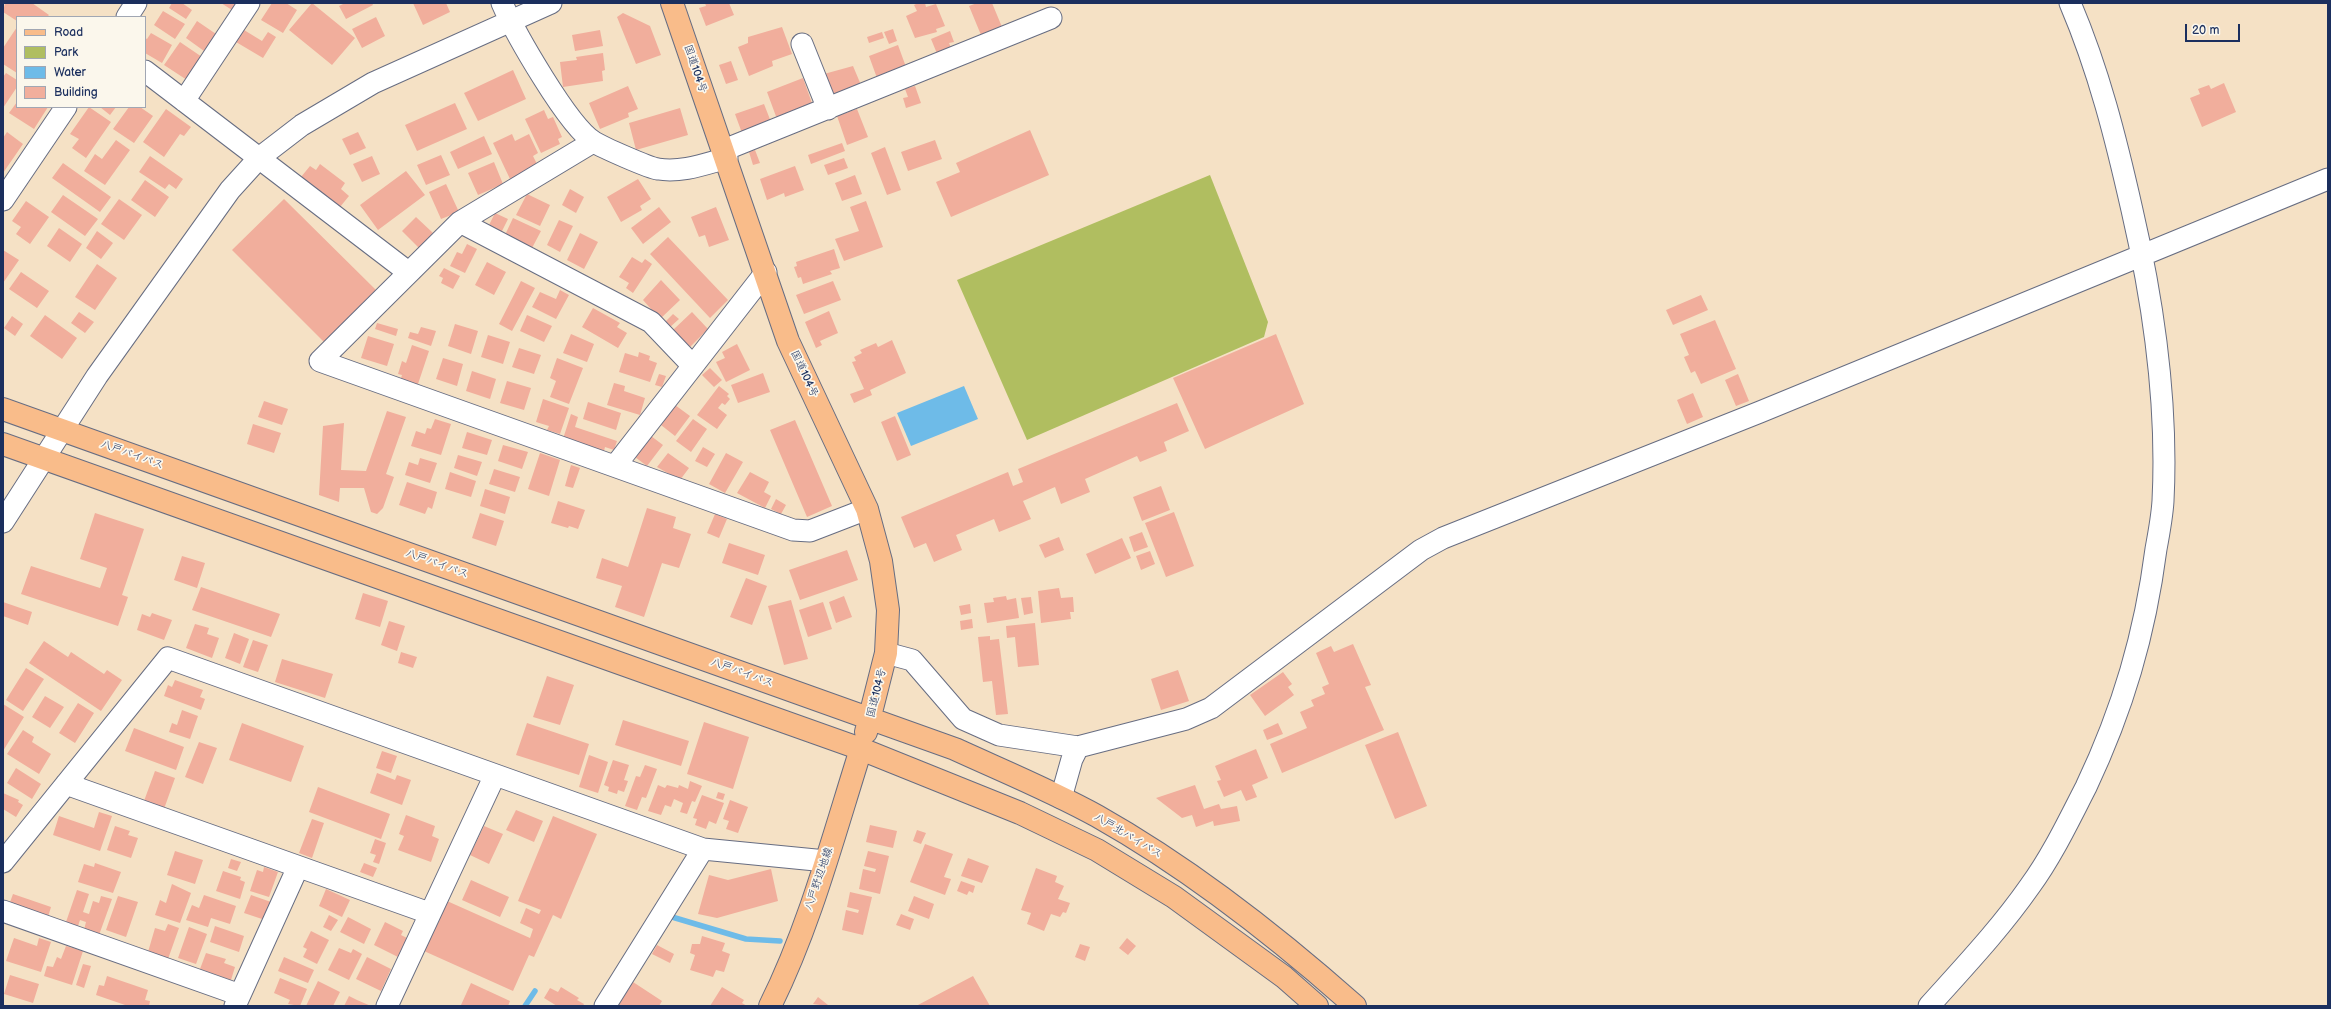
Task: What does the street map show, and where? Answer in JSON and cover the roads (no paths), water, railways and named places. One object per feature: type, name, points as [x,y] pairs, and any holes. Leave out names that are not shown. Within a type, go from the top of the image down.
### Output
[{"type":"main road","name":"国道104号","points":[[672,3],[766,272],[788,341],[867,509],[881,561],[888,610],[886,653],[861,749]]},
{"type":"main road","name":"八戸バイパス","points":[[3,409],[870,719]]},
{"type":"main road","points":[[3,444],[861,749],[1020,813],[1097,850],[1174,897],[1284,977],[1317,1006]]},
{"type":"main road","name":"八戸北バイパス","points":[[870,719],[955,749],[1061,798],[1154,850],[1226,898],[1291,950],[1355,1006]]},
{"type":"main road","name":"八戸野辺地線","points":[[770,1006],[784,978],[826,861],[861,749]]},
{"type":"street","points":[[128,16],[136,3]]},
{"type":"street","points":[[184,101],[249,3]]},
{"type":"street","points":[[3,522],[61,430],[230,190],[259,158],[302,125],[373,83],[506,12],[551,3]]},
{"type":"street","points":[[1929,1006],[1978,952],[2031,885],[2071,816],[2103,751],[2133,668],[2150,598],[2163,502],[2162,414],[2158,352],[2143,255],[2104,92],[2070,3]]},
{"type":"street","points":[[506,12],[570,118],[593,142],[658,169],[685,169],[725,154],[828,109],[1051,18]]},
{"type":"street","points":[[802,44],[828,109]]},
{"type":"street","points":[[146,73],[408,272]]},
{"type":"street","points":[[3,200],[65,108]]},
{"type":"street","points":[[593,142],[460,222],[320,361],[793,530],[810,531],[867,509]]},
{"type":"street","points":[[886,653],[912,660],[963,719],[999,735],[1078,747],[1186,719],[1211,708],[1421,550],[1443,538],[1753,414],[2328,180]]},
{"type":"street","points":[[460,222],[651,322],[692,366]]},
{"type":"street","points":[[615,466],[766,272]]},
{"type":"street","points":[[3,862],[168,658],[703,849],[826,861]]},
{"type":"street","points":[[1061,798],[1072,759],[1078,747]]},
{"type":"street","points":[[387,1006],[429,913],[495,775]]},
{"type":"street","points":[[66,784],[429,913]]},
{"type":"street","points":[[605,1006],[703,849]]},
{"type":"street","points":[[3,911],[237,1000],[298,867]]},
{"type":"water","points":[[964,386],[978,419],[911,446],[897,413]]},
{"type":"waterway","points":[[672,917],[746,939],[780,941]]},
{"type":"waterway","points":[[525,1006],[535,991]]}]
